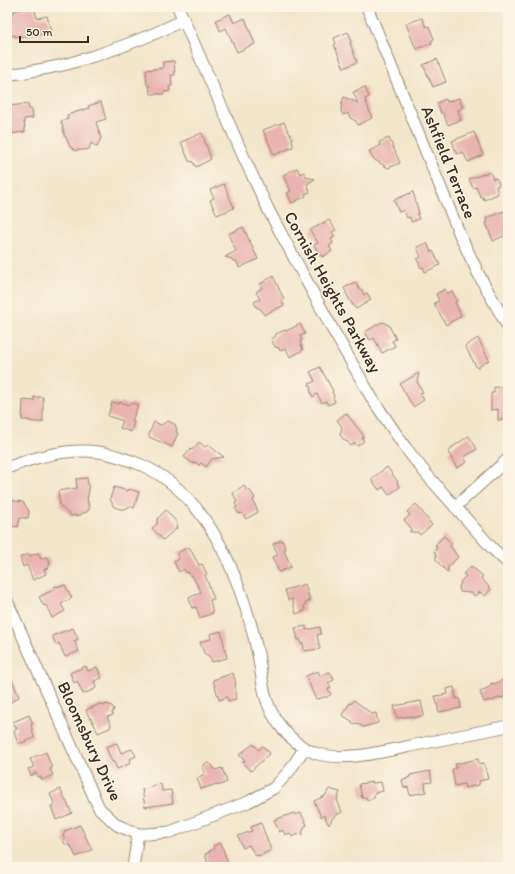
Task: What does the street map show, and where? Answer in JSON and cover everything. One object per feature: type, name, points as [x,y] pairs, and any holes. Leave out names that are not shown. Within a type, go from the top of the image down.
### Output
[{"type":"street","name":"Cornish Heights Parkway","points":[[178,7],[245,160],[270,213],[333,330],[373,400],[405,447],[455,507],[491,547],[508,563]]},
{"type":"street","name":"Ashfield Terrace","points":[[367,7],[460,234],[480,277],[508,326]]},
{"type":"street","points":[[7,75],[67,64],[114,49],[184,20]]},
{"type":"street","points":[[7,468],[54,453],[79,451],[99,452],[121,457],[141,465],[159,474],[179,489],[192,502],[216,535],[232,568],[245,602],[258,655],[264,692],[270,710],[281,728],[304,749],[316,754],[328,756],[369,754],[508,726]]},
{"type":"street","points":[[455,507],[508,459]]},
{"type":"street","name":"Bloomsbury Drive","points":[[7,601],[99,808],[117,825],[138,834],[170,832],[248,802],[274,788],[290,770],[304,749]]},
{"type":"street","points":[[133,867],[138,834]]},
{"type":"building","points":[[25,7],[34,7],[37,18],[47,16],[51,31],[22,37],[15,37],[15,35],[9,36],[7,28],[10,27],[7,15]]},
{"type":"building","points":[[230,14],[234,23],[245,18],[255,44],[237,52],[226,28],[220,31],[216,20]]},
{"type":"building","points":[[422,18],[426,27],[429,26],[434,39],[431,41],[432,43],[416,49],[406,24]]},
{"type":"building","points":[[348,32],[351,38],[350,43],[357,62],[344,68],[334,45],[336,44],[334,38]]},
{"type":"building","points":[[437,59],[446,82],[433,87],[423,65]]},
{"type":"building","points":[[174,61],[175,75],[171,75],[172,86],[169,86],[170,91],[164,92],[164,94],[150,93],[149,85],[147,85],[146,70],[163,68],[163,62]]},
{"type":"building","points":[[365,87],[369,97],[365,99],[372,118],[358,125],[356,121],[350,118],[348,113],[343,115],[341,111],[342,102],[344,97],[358,103],[353,92]]},
{"type":"building","points":[[459,98],[463,108],[458,110],[461,120],[448,125],[437,103],[446,99],[447,102]]},
{"type":"building","points":[[101,102],[106,119],[96,122],[101,138],[97,147],[91,143],[89,149],[76,151],[70,147],[66,137],[64,136],[61,121],[68,119],[67,115],[89,108],[88,106]]},
{"type":"building","points":[[28,104],[29,109],[32,109],[33,118],[24,119],[25,132],[9,134],[7,128],[7,106]]},
{"type":"building","points":[[284,122],[292,137],[293,147],[274,155],[263,130]]},
{"type":"building","points":[[474,132],[483,155],[468,162],[463,152],[457,154],[452,141]]},
{"type":"building","points":[[202,133],[211,159],[196,167],[193,162],[189,161],[181,142]]},
{"type":"building","points":[[389,138],[400,163],[388,168],[375,160],[369,151],[380,146],[379,142]]},
{"type":"building","points":[[297,168],[300,174],[304,172],[306,177],[315,179],[307,184],[310,192],[305,194],[306,196],[292,203],[287,193],[291,191],[283,175]]},
{"type":"building","points":[[490,172],[493,179],[496,178],[498,181],[499,185],[496,186],[498,194],[484,200],[483,197],[481,198],[476,187],[473,188],[469,179]]},
{"type":"building","points":[[224,184],[234,208],[217,215],[210,200],[214,198],[210,190]]},
{"type":"building","points":[[413,192],[419,213],[417,214],[419,219],[411,222],[410,217],[407,218],[404,210],[399,212],[394,200]]},
{"type":"building","points":[[504,211],[508,220],[505,222],[508,234],[493,241],[486,223],[488,222],[486,218]]},
{"type":"building","points":[[329,220],[336,230],[332,232],[335,237],[331,239],[333,243],[329,246],[332,251],[322,257],[314,245],[318,243],[310,230]]},
{"type":"building","points":[[243,227],[258,259],[239,268],[237,262],[225,257],[236,251],[228,234]]},
{"type":"building","points":[[427,243],[440,265],[425,272],[423,267],[421,268],[417,259],[421,257],[417,247]]},
{"type":"building","points":[[273,276],[284,299],[281,300],[284,305],[264,315],[262,310],[256,307],[254,302],[260,299],[256,292],[262,288],[260,284]]},
{"type":"building","points":[[355,282],[359,289],[362,290],[364,295],[367,293],[371,300],[356,309],[350,301],[344,288]]},
{"type":"building","points":[[445,289],[447,294],[452,291],[457,301],[455,302],[461,316],[446,325],[434,303],[439,301],[436,294]]},
{"type":"building","points":[[382,322],[385,322],[387,325],[388,324],[396,339],[392,341],[395,346],[382,353],[374,338],[370,340],[365,332]]},
{"type":"building","points":[[300,324],[305,334],[300,336],[303,350],[290,357],[286,348],[280,351],[279,348],[275,347],[271,339],[275,337],[276,334]]},
{"type":"building","points":[[478,338],[489,360],[477,368],[465,346]]},
{"type":"building","points":[[320,367],[333,391],[335,402],[328,405],[326,401],[322,403],[317,394],[313,397],[310,390],[309,384],[315,381],[310,372]]},
{"type":"building","points":[[419,373],[417,382],[423,392],[420,393],[424,400],[413,407],[400,384]]},
{"type":"building","points":[[494,387],[508,387],[508,420],[498,420],[498,409],[491,410],[491,393],[494,393]]},
{"type":"building","points":[[34,397],[43,397],[43,422],[22,420],[23,400],[34,401]]},
{"type":"building","points":[[112,402],[119,404],[120,402],[129,405],[132,403],[138,405],[132,421],[134,422],[131,432],[120,428],[123,421],[108,416]]},
{"type":"building","points":[[346,413],[364,436],[362,438],[364,441],[357,446],[355,443],[351,446],[340,435],[342,427],[337,420]]},
{"type":"building","points":[[168,421],[176,425],[176,432],[178,433],[172,447],[149,437],[154,422],[161,425]]},
{"type":"building","points":[[469,436],[477,449],[464,457],[467,462],[457,468],[448,452],[452,449],[451,448]]},
{"type":"building","points":[[199,442],[205,447],[208,445],[224,457],[212,459],[206,467],[201,463],[199,465],[195,462],[194,464],[184,457]]},
{"type":"building","points":[[387,467],[400,487],[389,495],[383,487],[379,490],[371,479]]},
{"type":"building","points":[[87,478],[89,492],[87,497],[89,509],[81,515],[71,516],[60,506],[58,491],[77,488],[76,479]]},
{"type":"building","points":[[244,485],[247,491],[249,489],[255,498],[253,500],[258,512],[246,519],[242,513],[239,514],[235,508],[237,507],[235,503],[237,502],[233,493]]},
{"type":"building","points":[[114,487],[139,492],[134,508],[130,506],[125,509],[114,507],[110,499]]},
{"type":"building","points":[[9,500],[23,502],[29,511],[28,518],[20,518],[18,527],[7,525],[9,516],[7,516],[7,505]]},
{"type":"building","points":[[416,504],[432,525],[420,535],[418,532],[410,532],[411,528],[404,520],[410,515],[407,512]]},
{"type":"building","points":[[166,510],[178,524],[176,526],[177,528],[163,540],[152,528],[158,523],[156,522],[158,520],[157,519]]},
{"type":"building","points":[[444,536],[452,544],[450,546],[458,557],[448,567],[448,573],[436,560],[436,554],[434,552],[437,547],[435,545]]},
{"type":"building","points":[[282,540],[286,549],[284,550],[291,567],[279,572],[272,557],[278,555],[273,544]]},
{"type":"building","points":[[189,547],[199,565],[202,564],[207,574],[205,575],[214,599],[210,600],[213,613],[200,618],[196,607],[192,608],[189,598],[201,592],[192,575],[190,576],[188,572],[186,573],[184,569],[179,572],[174,562],[179,559],[177,553]]},
{"type":"building","points":[[38,553],[41,559],[45,557],[49,559],[50,564],[48,568],[44,569],[46,574],[33,580],[27,565],[23,567],[20,557]]},
{"type":"building","points":[[471,566],[483,576],[481,578],[491,589],[485,596],[480,592],[475,596],[471,593],[460,592],[460,582],[466,576],[463,574]]},
{"type":"building","points":[[305,584],[310,601],[304,605],[305,611],[296,614],[292,599],[288,600],[285,590]]},
{"type":"building","points":[[65,585],[72,598],[61,604],[65,611],[52,618],[46,605],[44,606],[39,597],[53,590],[54,587]]},
{"type":"building","points":[[306,626],[306,630],[320,627],[321,634],[317,635],[320,649],[304,651],[303,643],[301,644],[300,639],[298,640],[295,628]]},
{"type":"building","points":[[73,628],[78,639],[74,641],[79,651],[65,657],[59,643],[56,645],[52,636]]},
{"type":"building","points":[[221,631],[227,658],[212,662],[209,656],[204,653],[200,642],[211,639],[210,634]]},
{"type":"building","points":[[86,666],[88,671],[97,667],[102,678],[94,681],[96,686],[95,689],[83,694],[77,681],[74,683],[70,673]]},
{"type":"building","points":[[7,667],[19,697],[11,702],[7,700]]},
{"type":"building","points":[[318,671],[320,676],[330,672],[334,680],[328,683],[331,688],[328,689],[331,694],[327,697],[318,699],[315,698],[306,676]]},
{"type":"building","points":[[233,673],[236,684],[236,699],[228,701],[227,697],[219,700],[213,680]]},
{"type":"building","points":[[503,680],[508,689],[508,695],[484,702],[480,692],[491,686],[491,683],[494,684]]},
{"type":"building","points":[[454,687],[456,699],[459,698],[461,708],[439,712],[435,696],[448,694],[447,689]]},
{"type":"building","points":[[354,700],[372,714],[376,713],[378,723],[363,727],[357,723],[352,724],[352,721],[342,715],[350,703],[351,704]]},
{"type":"building","points":[[421,701],[424,715],[413,718],[413,716],[397,718],[394,706]]},
{"type":"building","points":[[102,703],[103,706],[107,704],[112,706],[114,709],[112,713],[113,715],[107,717],[111,725],[110,728],[98,733],[86,710]]},
{"type":"building","points":[[29,715],[33,724],[31,724],[34,738],[18,744],[14,731],[17,729],[13,722]]},
{"type":"building","points":[[117,743],[121,753],[132,749],[136,756],[130,759],[131,763],[117,769],[114,762],[112,762],[106,747]]},
{"type":"building","points":[[253,744],[259,750],[262,746],[270,753],[251,771],[242,763],[245,761],[239,755]]},
{"type":"building","points":[[46,752],[53,775],[42,780],[36,773],[31,776],[28,769],[34,767],[30,759]]},
{"type":"building","points":[[478,759],[479,764],[484,763],[488,779],[479,781],[479,785],[465,788],[464,784],[455,786],[452,769],[456,768],[455,764]]},
{"type":"building","points":[[208,763],[212,765],[215,770],[222,768],[227,782],[218,786],[217,784],[201,789],[197,778],[205,774],[203,768],[205,764]]},
{"type":"building","points":[[430,771],[432,782],[425,783],[426,792],[410,795],[408,787],[404,788],[402,780],[407,779],[410,775]]},
{"type":"building","points":[[381,782],[383,791],[375,793],[374,798],[367,800],[366,797],[362,798],[359,784]]},
{"type":"building","points":[[161,784],[162,791],[171,790],[173,803],[145,807],[142,789],[152,788],[151,786]]},
{"type":"building","points":[[60,789],[72,813],[56,820],[51,806],[55,805],[50,794]]},
{"type":"building","points":[[329,789],[340,792],[337,800],[342,812],[333,817],[329,825],[324,815],[321,817],[314,801],[325,796]]},
{"type":"building","points":[[294,813],[295,815],[301,813],[307,825],[304,827],[302,835],[299,834],[292,837],[290,833],[285,835],[283,830],[279,832],[274,820]]},
{"type":"building","points":[[261,823],[271,850],[256,856],[249,845],[243,848],[238,836],[252,831],[251,827]]},
{"type":"building","points":[[80,825],[92,850],[76,857],[71,846],[65,844],[63,841],[65,837],[63,836],[65,831]]},
{"type":"building","points":[[221,843],[228,864],[215,867],[213,863],[208,864],[205,854],[214,849],[213,846]]}]
